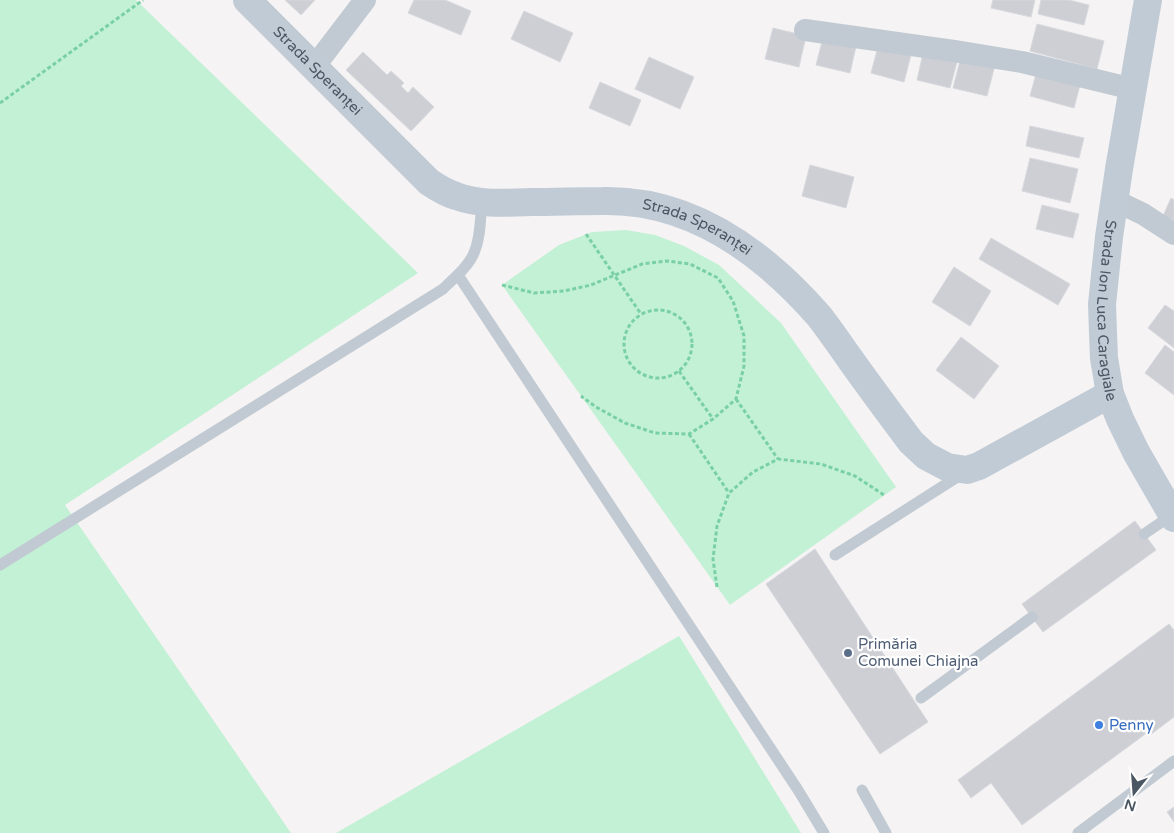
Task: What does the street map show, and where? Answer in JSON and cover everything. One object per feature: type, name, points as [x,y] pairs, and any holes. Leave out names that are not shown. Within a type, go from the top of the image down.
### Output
[{"type":"street","name":"Strada Speranței","points":[[247,0],[430,182],[444,191],[482,202],[498,203],[606,200],[637,203],[667,209],[688,216],[712,227],[740,244],[767,265],[820,317],[910,442],[926,456],[947,467],[967,470]]},
{"type":"street","points":[[314,67],[365,0]]},
{"type":"street","name":"Strada Ion Luca Caragiale","points":[[1148,0],[1114,200],[1107,255],[1102,304],[1104,358],[1110,394],[1120,419],[1136,452],[1173,517]]},
{"type":"street","points":[[805,30],[1022,62],[1133,89]]},
{"type":"street","points":[[1114,200],[1143,214],[1174,234]]},
{"type":"street","points":[[967,470],[979,466],[1110,394]]},
{"type":"lane","points":[[0,565],[443,289],[466,266],[474,254],[479,238],[482,202]]},
{"type":"lane","points":[[458,275],[824,833]]},
{"type":"lane","points":[[834,555],[967,470]]},
{"type":"lane","points":[[1144,534],[1173,517]]},
{"type":"lane","points":[[921,698],[1032,617]]},
{"type":"lane","points":[[1078,833],[1174,761]]},
{"type":"lane","points":[[862,790],[886,833]]},
{"type":"path","points":[[0,104],[143,0]]},
{"type":"path","points":[[586,234],[641,314]]},
{"type":"path","points":[[502,285],[534,293],[564,291],[591,284],[642,264],[667,261],[690,264],[718,278],[733,302],[744,336],[744,366],[736,399],[713,419],[689,434],[655,433],[625,423],[596,407],[581,396]]},
{"type":"path","points":[[652,310],[674,313],[683,320],[690,330],[693,340],[692,352],[687,363],[679,371],[670,376],[658,378],[638,371],[630,363],[625,353],[626,331],[641,314],[652,310]]},
{"type":"path","points":[[679,371],[713,419]]},
{"type":"path","points":[[736,399],[778,459]]},
{"type":"path","points":[[689,434],[729,493]]},
{"type":"path","points":[[717,587],[713,559],[717,526],[729,493],[752,472],[778,459],[821,464],[855,476],[884,495]]},
{"type":"green space","points":[[0,0],[136,0],[418,273],[65,505],[291,833],[0,833]]},
{"type":"green space","points":[[626,230],[655,235],[684,246],[719,265],[781,323],[896,487],[730,605],[502,285],[559,245],[592,232]]},
{"type":"green space","points":[[679,636],[801,833],[336,833]]},
{"type":"building","points":[[285,0],[315,0],[301,15]]},
{"type":"building","points":[[414,0],[445,0],[471,11],[461,35],[408,13]]},
{"type":"building","points":[[993,0],[1035,0],[1031,17],[991,8]]},
{"type":"building","points":[[1041,0],[1069,0],[1089,5],[1084,25],[1038,14]]},
{"type":"building","points":[[524,11],[573,33],[560,62],[511,39]]},
{"type":"building","points":[[1037,24],[1104,41],[1097,69],[1030,51]]},
{"type":"building","points":[[773,28],[806,36],[799,67],[765,59]]},
{"type":"building","points":[[824,34],[857,42],[850,73],[816,65]]},
{"type":"building","points":[[879,43],[912,51],[904,82],[871,73]]},
{"type":"building","points":[[924,49],[958,58],[950,88],[917,80]]},
{"type":"building","points":[[363,52],[387,75],[391,71],[404,83],[401,86],[408,93],[413,87],[434,107],[411,131],[346,70]]},
{"type":"building","points":[[649,57],[694,77],[680,109],[635,89]]},
{"type":"building","points":[[961,57],[995,65],[987,96],[953,88]]},
{"type":"building","points":[[1036,74],[1080,85],[1074,108],[1030,96]]},
{"type":"building","points":[[600,82],[641,100],[630,126],[589,108]]},
{"type":"building","points":[[1030,126],[1084,138],[1079,158],[1026,146]]},
{"type":"building","points":[[1030,158],[1078,169],[1070,203],[1022,191]]},
{"type":"building","points":[[810,165],[854,177],[846,208],[802,196]]},
{"type":"building","points":[[1171,198],[1174,200],[1174,221],[1163,216]]},
{"type":"building","points":[[1042,205],[1079,214],[1073,238],[1036,229]]},
{"type":"building","points":[[991,238],[1070,284],[1058,305],[979,259]]},
{"type":"building","points":[[954,267],[991,291],[970,326],[932,302]]},
{"type":"building","points":[[1165,305],[1174,311],[1174,348],[1148,328]]},
{"type":"building","points":[[961,337],[999,366],[974,399],[936,370]]},
{"type":"building","points":[[1165,345],[1174,352],[1174,395],[1145,373]]},
{"type":"building","points":[[1135,521],[1156,550],[1043,632],[1022,604]]},
{"type":"building","name":"Primăria Comunei Chiajna","points":[[815,549],[928,722],[880,754],[766,584]]},
{"type":"building","name":"Penny","points":[[1169,624],[1174,630],[1174,717],[1150,735],[1148,732],[1022,825],[991,783],[971,798],[958,780]]},
{"type":"building","points":[[1174,807],[1174,822],[1167,812]]},
{"type":"place","name":"Primăria Comunei Chiajna","points":[[848,653]]},
{"type":"place","name":"Penny","points":[[1099,725]]}]
